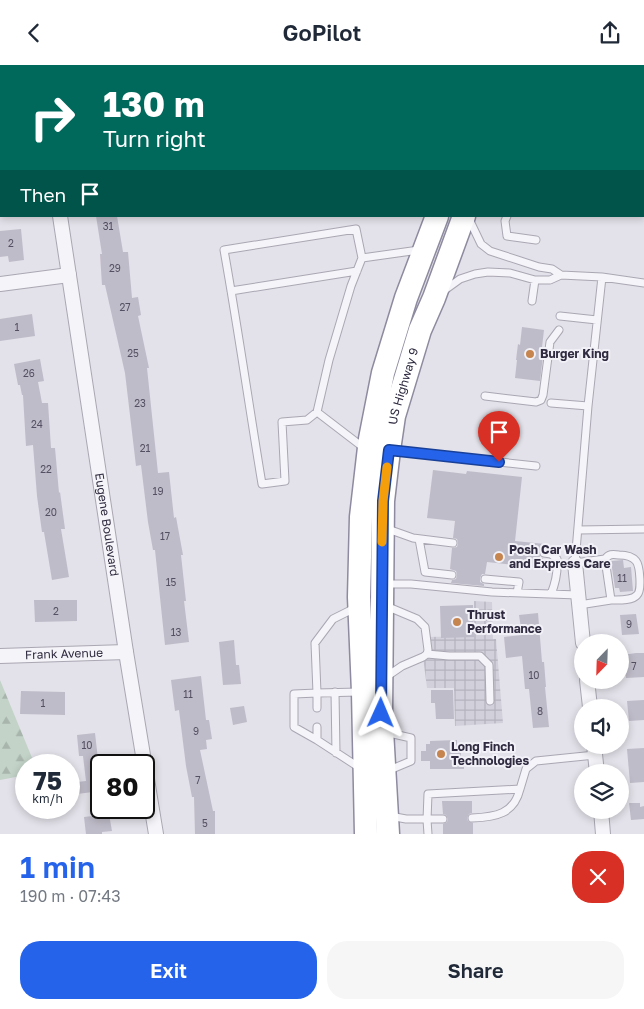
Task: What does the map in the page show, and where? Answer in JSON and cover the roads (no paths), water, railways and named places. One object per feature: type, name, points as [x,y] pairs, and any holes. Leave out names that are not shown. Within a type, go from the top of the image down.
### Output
[{"type":"highway","name":"US Highway 9","points":[[366,834],[374,772],[382,731],[383,501],[379,451],[383,373],[406,298],[437,217]]},
{"type":"highway","name":"US Highway 9","points":[[387,825],[374,772],[363,692],[359,605],[361,517],[379,451],[394,416],[420,330],[466,217]]},
{"type":"street","name":"Eugene Boulevard","points":[[60,217],[126,652],[156,834]]},
{"type":"street","points":[[0,284],[69,275]]},
{"type":"street","points":[[575,563],[582,634]]},
{"type":"street","name":"Frank Avenue","points":[[0,656],[126,652]]},
{"type":"street","points":[[602,819],[603,834]]},
{"type":"lane","points":[[467,217],[481,244],[490,251],[539,267],[552,269],[561,275]]},
{"type":"lane","points":[[507,217],[505,221],[507,236],[536,240]]},
{"type":"lane","points":[[356,229],[362,259],[357,271],[329,360],[317,412],[307,420],[282,422],[285,481],[262,484],[224,250],[356,229]]},
{"type":"lane","points":[[362,259],[425,249]]},
{"type":"lane","points":[[231,291],[357,271]]},
{"type":"lane","points":[[434,297],[460,279],[475,274],[498,271],[535,280],[550,280],[561,275],[602,277],[644,283]]},
{"type":"lane","points":[[382,595],[411,584],[492,592],[551,595],[578,600],[633,598],[640,592],[639,567],[636,561],[629,556],[608,555],[605,559],[575,563],[588,406],[602,277]]},
{"type":"lane","points":[[532,301],[535,280]]},
{"type":"lane","points":[[560,316],[597,320]]},
{"type":"lane","points":[[485,396],[536,402],[541,400],[550,342],[559,330]]},
{"type":"lane","points":[[551,403],[588,406]]},
{"type":"lane","points":[[317,412],[379,451],[536,466]]},
{"type":"lane","points":[[382,527],[413,538],[453,543]]},
{"type":"lane","points":[[578,530],[644,529]]},
{"type":"lane","points":[[419,539],[424,572],[452,575]]},
{"type":"lane","points":[[544,553],[557,559],[558,571],[551,595]]},
{"type":"lane","points":[[605,559],[611,600]]},
{"type":"lane","points":[[485,579],[519,582],[517,593]]},
{"type":"lane","points":[[382,595],[417,619],[425,627],[427,654]]},
{"type":"lane","points":[[316,708],[315,643],[333,619],[359,605]]},
{"type":"lane","points":[[382,680],[402,666],[427,654],[480,656],[488,665],[490,701]]},
{"type":"lane","points":[[335,692],[336,753]]},
{"type":"lane","points":[[363,692],[294,694],[294,727],[336,753],[374,772]]},
{"type":"lane","points":[[317,727],[317,740]]},
{"type":"lane","points":[[472,818],[484,818],[500,814],[513,807],[518,798],[526,769],[536,761],[574,754]]},
{"type":"lane","points":[[428,834],[428,794],[520,789]]},
{"type":"lane","points":[[387,825],[406,819],[443,819]]},
{"type":"place","name":"Burger King","points":[[530,354]]},
{"type":"place","name":"Posh Car Wash and Express Care","points":[[499,557]]},
{"type":"place","name":"Thrust Performance","points":[[457,622]]},
{"type":"place","name":"Long Finch Technologies","points":[[441,754]]}]
